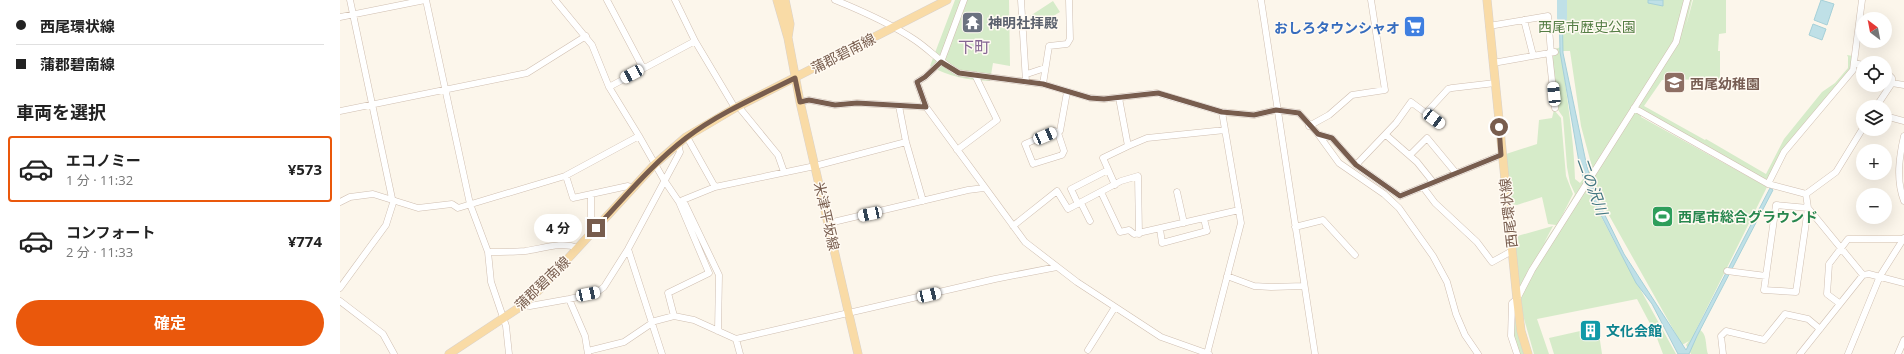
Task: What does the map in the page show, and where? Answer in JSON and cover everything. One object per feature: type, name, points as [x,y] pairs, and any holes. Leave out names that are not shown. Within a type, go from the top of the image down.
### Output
[{"type":"main road","points":[[778,0],[788,38]]},
{"type":"main road","points":[[785,0],[790,24],[788,38]]},
{"type":"main road","name":"蒲郡碧南線","points":[[450,354],[523,305],[655,164],[687,137],[736,107],[795,78],[833,56],[894,28],[947,0]]},
{"type":"main road","name":"西尾環状線","points":[[1487,0],[1501,155],[1517,299],[1522,331],[1528,354]]},
{"type":"main road","name":"米津平坂線","points":[[788,38],[800,102],[858,354]]},
{"type":"street","points":[[340,288],[386,225],[391,214],[393,200],[371,104],[350,0]]},
{"type":"street","points":[[340,17],[426,0],[470,204],[488,252],[491,282],[506,326],[509,354]]},
{"type":"street","points":[[555,0],[592,45],[609,87],[679,202],[709,273],[668,293],[674,316]]},
{"type":"street","points":[[607,0],[643,68]]},
{"type":"street","points":[[675,0],[695,41],[736,107],[778,155],[784,172]]},
{"type":"street","points":[[835,0],[894,28],[924,47],[941,62],[959,73],[1043,84],[1067,92],[1099,99],[1158,93],[1222,112],[1254,115],[1276,110],[1299,113],[1309,126],[1318,134],[1339,163],[1384,194],[1399,208],[1433,256],[1447,282],[1456,314],[1465,335],[1478,354]]},
{"type":"street","points":[[964,0],[941,62],[925,77],[917,82],[926,107],[956,150],[1025,242],[1057,267],[1161,337],[1208,354],[1242,222],[1222,112]]},
{"type":"street","points":[[1021,0],[1027,74],[1026,82]]},
{"type":"street","points":[[1043,84],[1049,46],[1067,44],[1070,39],[1069,0]]},
{"type":"street","points":[[1261,0],[1276,110],[1314,354]]},
{"type":"street","points":[[1309,126],[1329,115],[1352,95],[1385,90],[1370,0]]},
{"type":"street","points":[[1517,354],[1511,336],[1510,312],[1512,304],[1517,299],[1532,270],[1676,42],[1687,0]]},
{"type":"street","points":[[1768,184],[1784,152],[1853,70],[1862,0]]},
{"type":"street","points":[[1490,26],[1548,16],[1555,108]]},
{"type":"street","points":[[1524,20],[1533,55]]},
{"type":"street","points":[[340,111],[527,74],[586,36]]},
{"type":"street","points":[[609,87],[695,41]]},
{"type":"street","points":[[1493,63],[1533,55],[1552,53]]},
{"type":"street","points":[[1027,74],[1045,68]]},
{"type":"street","points":[[956,150],[997,120],[975,75]]},
{"type":"street","points":[[1426,113],[1452,88],[1495,83]]},
{"type":"street","points":[[1892,83],[1904,85]]},
{"type":"street","points":[[1058,133],[1055,131],[1025,144],[1033,164],[1062,154],[1064,151],[1058,133],[1067,92]]},
{"type":"street","points":[[1119,98],[1128,146]]},
{"type":"street","points":[[800,102],[809,100],[835,105],[857,103],[926,107]]},
{"type":"street","points":[[1356,165],[1386,134],[1411,102],[1442,125]]},
{"type":"street","points":[[899,106],[906,142],[923,201]]},
{"type":"street","points":[[1634,108],[1768,184],[1806,194]]},
{"type":"street","points":[[1892,118],[1904,121]]},
{"type":"street","points":[[1115,185],[1103,158],[1147,138],[1225,130]]},
{"type":"street","points":[[1318,134],[1332,138],[1356,165],[1400,196],[1501,155]]},
{"type":"street","points":[[1386,134],[1410,155],[1433,182]]},
{"type":"street","points":[[340,202],[363,194],[373,194],[418,208],[452,204],[458,208],[566,176],[639,136]]},
{"type":"street","points":[[1806,194],[1836,172],[1858,136]]},
{"type":"street","points":[[1904,136],[1899,169],[1899,188],[1904,201]]},
{"type":"street","points":[[687,137],[716,187]]},
{"type":"street","points":[[1410,155],[1427,138],[1456,173]]},
{"type":"street","points":[[718,331],[719,276],[683,200],[716,187],[815,166],[906,142]]},
{"type":"street","points":[[523,305],[530,306],[569,299],[596,293],[604,288],[628,249],[680,152],[678,144]]},
{"type":"street","points":[[1090,221],[1070,189],[1108,170]]},
{"type":"street","points":[[566,176],[573,198],[628,186],[632,189]]},
{"type":"street","points":[[1013,226],[1057,191],[1068,209],[1115,185],[1138,176],[1139,234]]},
{"type":"street","points":[[1423,187],[1434,203],[1477,242],[1492,262],[1512,251]]},
{"type":"street","points":[[829,223],[984,188]]},
{"type":"street","points":[[1101,192],[1120,232],[1129,230],[1134,234],[1239,210]]},
{"type":"street","points":[[1177,192],[1184,223]]},
{"type":"street","points":[[591,194],[591,222],[596,228]]},
{"type":"street","points":[[1806,194],[1808,208],[1796,292],[1764,290],[1776,205],[1808,208],[1840,249],[1863,275]]},
{"type":"street","points":[[1160,229],[1162,243],[1207,231],[1204,219]]},
{"type":"street","points":[[1295,227],[1323,220],[1355,255]]},
{"type":"street","points":[[1839,303],[1827,294],[1829,264],[1848,239],[1904,238]]},
{"type":"street","points":[[1848,354],[1880,276],[1904,238]]},
{"type":"street","points":[[488,252],[525,251],[554,246],[570,246],[577,248]]},
{"type":"street","points":[[628,249],[662,354]]},
{"type":"street","points":[[569,299],[584,336],[588,352],[624,342],[655,321],[674,316],[694,320],[736,339],[848,312],[1057,267]]},
{"type":"street","points":[[1727,271],[1766,276]]},
{"type":"street","points":[[1800,354],[1839,303],[1863,275],[1869,274],[1880,276],[1904,283]]},
{"type":"street","points":[[1227,276],[1254,286],[1304,286]]},
{"type":"street","points":[[340,301],[383,334],[394,354]]},
{"type":"street","points":[[1088,350],[1115,307]]},
{"type":"street","points":[[1723,354],[1721,336],[1726,331],[1764,340],[1785,314],[1808,319],[1820,329]]},
{"type":"street","points":[[736,339],[740,354]]},
{"type":"street","points":[[1898,354],[1904,340]]},
{"type":"green space","points":[[955,0],[1009,0],[1010,66],[993,63],[990,81],[959,77],[944,73],[930,66]]},
{"type":"green space","name":"西尾市歴史公園","points":[[1560,0],[1692,0],[1686,26],[1693,0],[1726,0],[1726,33],[1719,34],[1718,51],[1720,51],[1720,79],[1662,80],[1644,106],[1705,140],[1706,139],[1766,174],[1784,139],[1822,92],[1835,83],[1848,68],[1847,55],[1853,56],[1852,70],[1794,140],[1772,175],[1765,182],[1642,111],[1641,117],[1767,187],[1695,332],[1698,329],[1705,336],[1708,354],[1691,354],[1686,345],[1689,341],[1682,345],[1597,194],[1596,188],[1590,195],[1676,354],[1663,354],[1655,333],[1637,299],[1537,319],[1549,354],[1534,354],[1519,301],[1514,237],[1553,226],[1544,243],[1556,225],[1548,224],[1542,197],[1517,205],[1511,204],[1506,154],[1537,144],[1539,120],[1552,118],[1554,110],[1561,118],[1566,176],[1573,194],[1560,220],[1575,194],[1570,183],[1567,167],[1563,117],[1556,107],[1552,50],[1561,47],[1573,146],[1575,179],[1580,183],[1592,167],[1581,126],[1570,51],[1562,51]]},
{"type":"green space","points":[[1053,1],[1060,12],[1035,27],[1033,17],[1030,16]]},
{"type":"green space","points":[[1513,310],[1526,354],[1518,354],[1512,336]]},
{"type":"green space","points":[[1598,327],[1602,354],[1554,354],[1549,338]]},
{"type":"water","name":"二の沢川","points":[[1559,0],[1562,0],[1563,53],[1587,167],[1598,201],[1624,254],[1686,350],[1770,188],[1773,190],[1689,354],[1678,354],[1652,304],[1636,283],[1587,188],[1580,168],[1560,52]]},
{"type":"water","points":[[1648,0],[1663,0],[1663,6],[1648,3]]},
{"type":"water","points":[[1821,0],[1834,4],[1827,25],[1814,20]]},
{"type":"water","points":[[1813,24],[1826,29],[1822,40],[1809,35]]},
{"type":"waterway","name":"二の沢川","points":[[1562,0],[1562,18]]},
{"type":"place","name":"神明社拝殿","points":[[972,22]]},
{"type":"place","name":"おしろタウンシャオ","points":[[1415,27]]},
{"type":"place","name":"西尾幼稚園","points":[[1675,83]]},
{"type":"place","name":"西尾市総合グラウンド","points":[[1663,216]]},
{"type":"place","name":"文化会館","points":[[1590,330]]},
{"type":"district","name":"下町","points":[[974,47]]},
{"type":"route","points":[[596,228],[655,164],[686,137],[734,108],[795,78],[800,102],[809,100],[835,105],[857,103],[926,107],[917,82],[925,77],[941,62],[959,73],[1043,84],[1090,98],[1104,99],[1158,93],[1222,112],[1254,115],[1276,110],[1299,113],[1309,126],[1318,134],[1332,138],[1339,148],[1356,165],[1400,196],[1501,155],[1499,127]]}]
